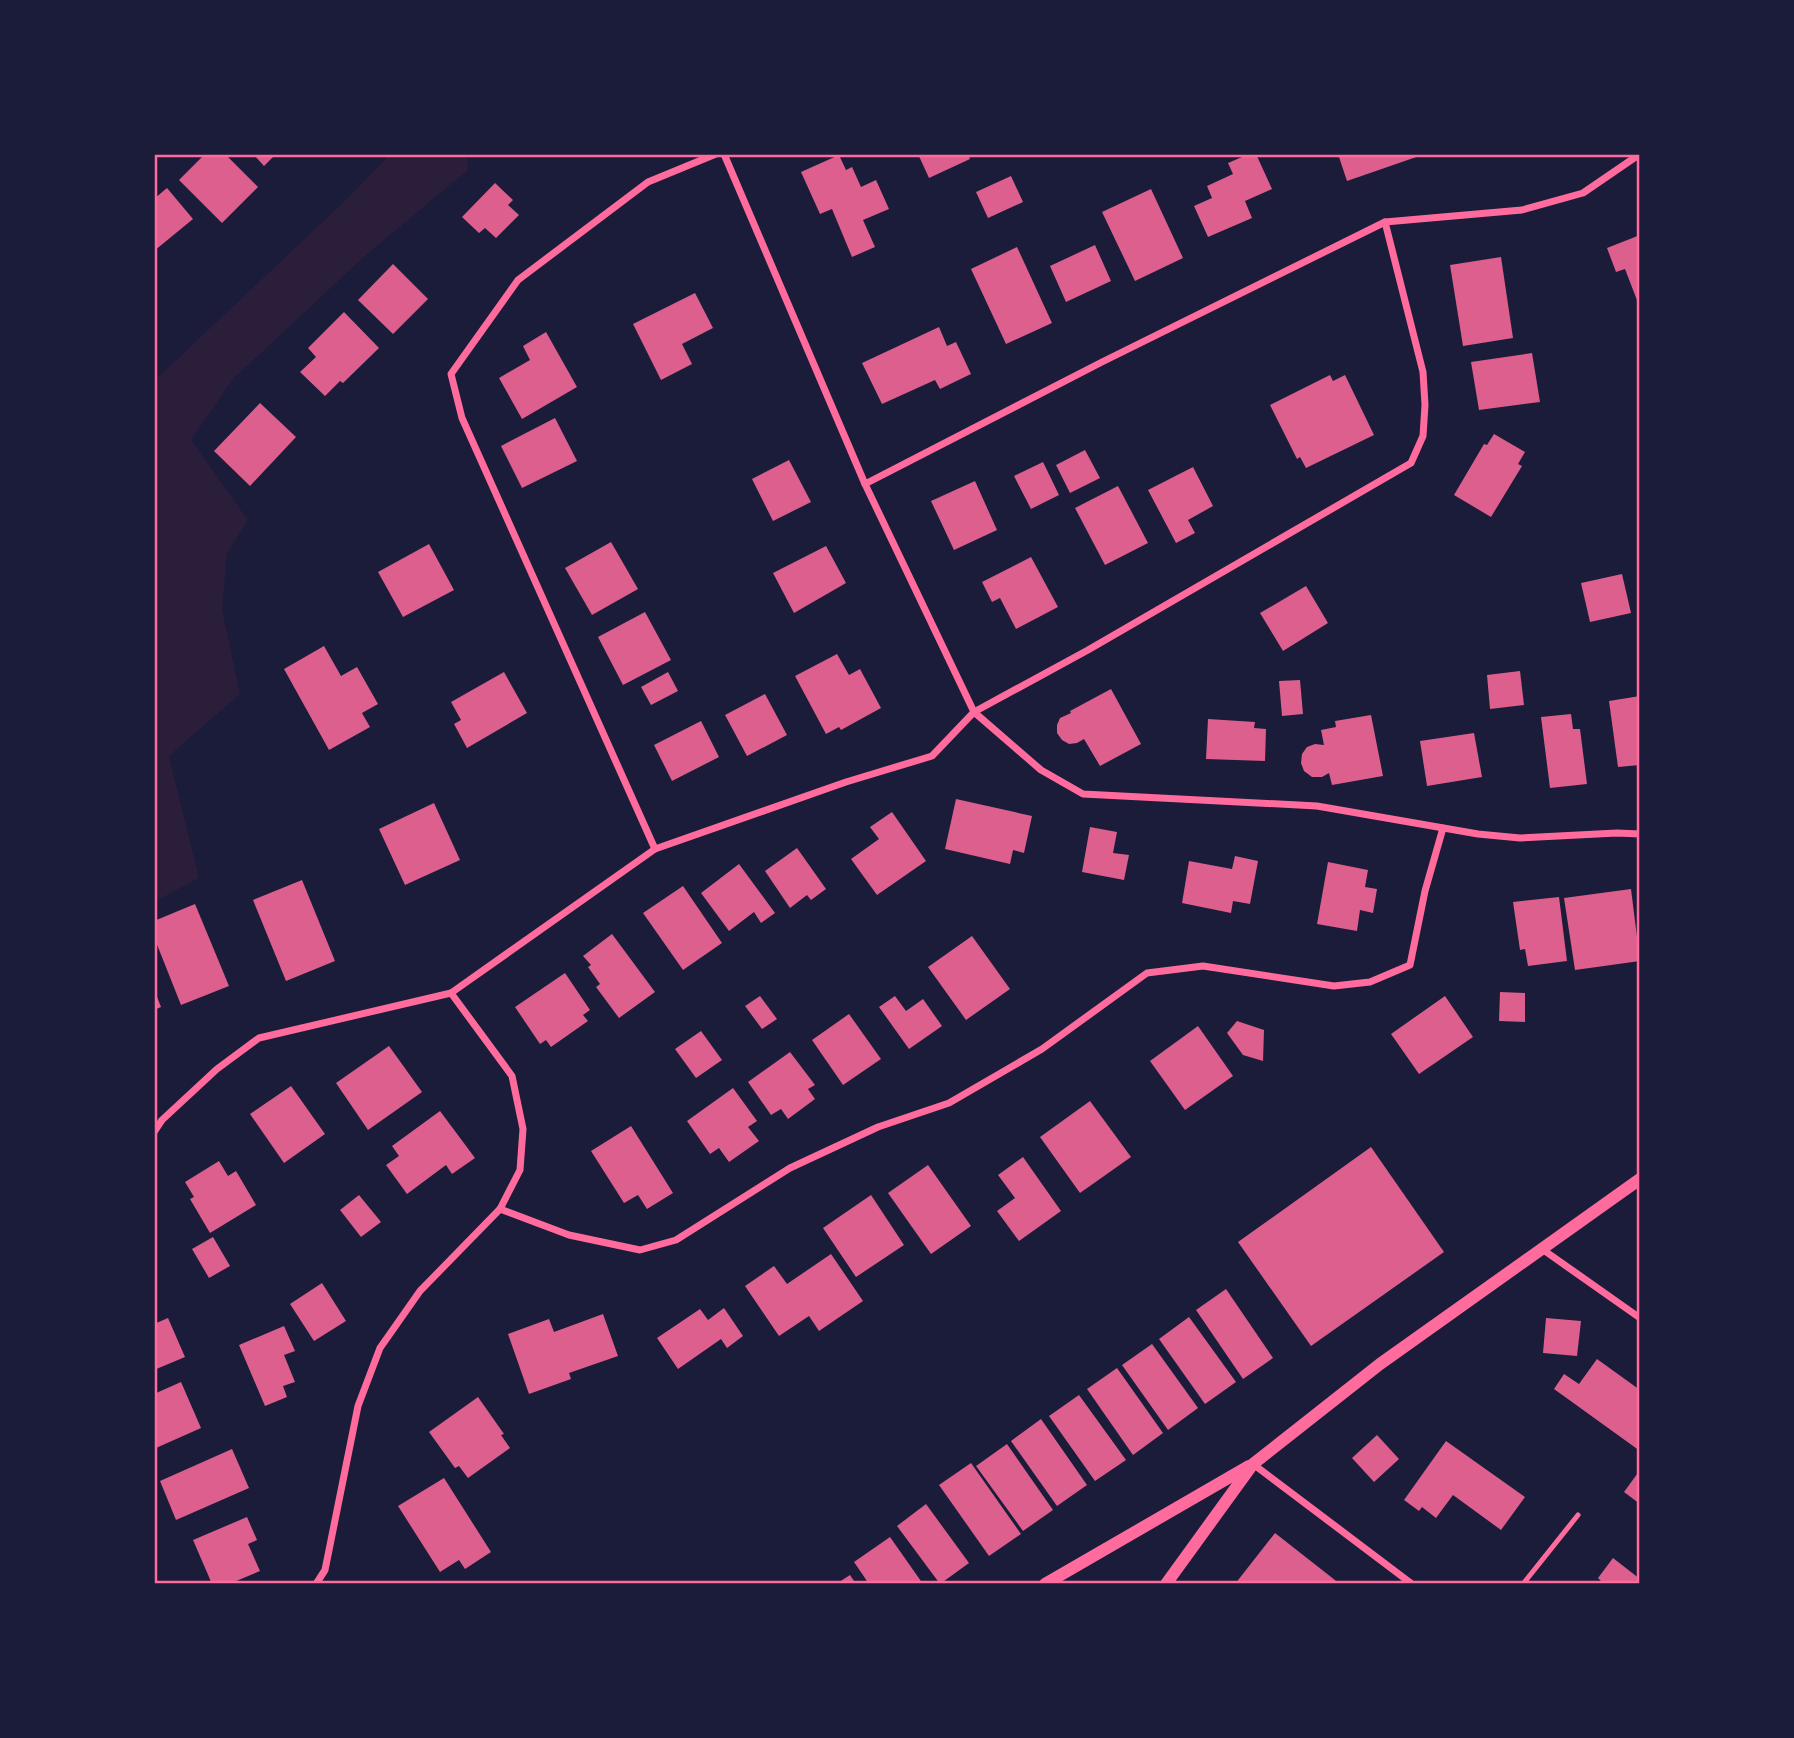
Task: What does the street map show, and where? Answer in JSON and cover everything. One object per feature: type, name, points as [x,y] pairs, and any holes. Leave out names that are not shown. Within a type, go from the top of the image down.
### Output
[{"type":"street","points":[[655,849],[462,418],[451,374],[518,280],[648,182],[716,154]]},
{"type":"street","points":[[724,154],[865,484],[975,712],[1041,770],[1083,794],[1317,806],[1443,828],[1520,838],[1640,834]]},
{"type":"street","points":[[865,484],[1102,362],[1385,222],[1522,210],[1583,193],[1640,154]]},
{"type":"street","points":[[154,1132],[162,1120],[217,1069],[259,1038],[451,993],[655,849],[846,782],[932,756],[975,712],[1088,650],[1410,463],[1423,436],[1423,372],[1385,222]]},
{"type":"street","points":[[500,1209],[569,1235],[640,1250],[676,1240],[790,1168],[878,1126],[949,1103],[1042,1049],[1147,973],[1203,965],[1334,986],[1370,982],[1410,965],[1424,891],[1443,828]]},
{"type":"street","points":[[316,1584],[325,1570],[358,1406],[380,1348],[420,1291],[500,1209],[520,1170],[523,1129],[512,1076],[451,993]]},
{"type":"street","points":[[1045,1584],[1252,1464],[1380,1364],[1640,1180]]},
{"type":"street","points":[[1542,1249],[1640,1318]]},
{"type":"street","points":[[1166,1584],[1252,1464]]},
{"type":"street","points":[[1252,1464],[1412,1584]]},
{"type":"lane","points":[[1523,1584],[1578,1515]]},
{"type":"shaded area","points":[[390,154],[467,154],[468,170],[365,256],[233,379],[191,440],[248,520],[227,554],[222,609],[240,694],[169,756],[199,878],[154,902],[154,381],[350,196]]},
{"type":"building","points":[[205,154],[225,154],[258,187],[222,223],[179,180]]},
{"type":"building","points":[[253,154],[276,154],[264,166]]},
{"type":"building","points":[[918,154],[968,154],[970,159],[929,178]]},
{"type":"building","points":[[1249,154],[1256,154],[1272,189],[1245,201],[1252,218],[1208,237],[1194,206],[1212,198],[1207,186],[1233,174],[1228,163]]},
{"type":"building","points":[[1338,154],[1425,154],[1347,181]]},
{"type":"building","points":[[839,155],[846,170],[852,167],[861,187],[876,180],[889,209],[863,220],[875,247],[852,257],[832,209],[820,214],[801,172]]},
{"type":"building","points":[[1011,176],[1023,202],[988,218],[976,192]]},
{"type":"building","points":[[495,183],[513,200],[508,205],[519,215],[496,238],[485,228],[479,233],[462,217]]},
{"type":"building","points":[[167,188],[193,219],[154,251],[154,199]]},
{"type":"building","points":[[1151,189],[1183,258],[1135,281],[1102,212]]},
{"type":"building","points":[[1640,235],[1640,308],[1625,269],[1616,272],[1607,248]]},
{"type":"building","points":[[1095,245],[1111,281],[1066,302],[1050,266]]},
{"type":"building","points":[[1017,247],[1052,323],[1006,344],[971,269]]},
{"type":"building","points":[[1501,257],[1513,338],[1463,346],[1450,265]]},
{"type":"building","points":[[393,264],[428,299],[393,334],[358,300]]},
{"type":"building","points":[[695,293],[713,328],[682,344],[692,364],[661,380],[633,324]]},
{"type":"building","points":[[344,312],[379,348],[343,383],[340,381],[325,396],[300,372],[316,357],[308,348]]},
{"type":"building","points":[[939,327],[947,346],[956,342],[971,374],[940,389],[935,380],[882,404],[862,363]]},
{"type":"building","points":[[546,332],[577,387],[522,419],[499,378],[530,360],[523,346]]},
{"type":"building","points":[[1532,353],[1540,402],[1479,410],[1471,362]]},
{"type":"building","points":[[1330,375],[1333,381],[1345,375],[1374,435],[1306,468],[1300,457],[1297,459],[1270,405]]},
{"type":"building","points":[[260,403],[296,437],[250,486],[214,451]]},
{"type":"building","points":[[555,418],[577,461],[522,488],[501,446]]},
{"type":"building","points":[[1494,434],[1525,452],[1518,464],[1522,466],[1491,517],[1454,495],[1484,444],[1487,445]]},
{"type":"building","points":[[1085,450],[1100,478],[1070,493],[1056,465]]},
{"type":"building","points":[[789,460],[811,502],[773,521],[752,479]]},
{"type":"building","points":[[1043,462],[1059,495],[1031,509],[1014,476]]},
{"type":"building","points":[[1193,467],[1213,506],[1188,520],[1195,533],[1176,543],[1148,490]]},
{"type":"building","points":[[975,481],[997,530],[954,550],[931,501]]},
{"type":"building","points":[[1118,486],[1148,543],[1105,565],[1075,508]]},
{"type":"building","points":[[611,542],[638,589],[592,615],[565,568]]},
{"type":"building","points":[[429,544],[454,590],[403,617],[378,572]]},
{"type":"building","points":[[826,546],[846,583],[794,613],[773,573]]},
{"type":"building","points":[[1031,557],[1058,607],[1016,629],[1000,598],[992,602],[982,582]]},
{"type":"building","points":[[1622,574],[1631,613],[1590,622],[1581,583]]},
{"type":"building","points":[[1306,586],[1328,623],[1283,651],[1260,613]]},
{"type":"building","points":[[645,612],[671,660],[623,685],[598,637]]},
{"type":"building","points":[[324,646],[341,676],[357,667],[378,704],[362,713],[370,727],[329,750],[284,669]]},
{"type":"building","points":[[837,654],[849,675],[860,669],[881,708],[841,730],[839,727],[826,734],[795,676]]},
{"type":"building","points":[[1520,671],[1524,705],[1490,709],[1487,675]]},
{"type":"building","points":[[504,672],[527,713],[467,748],[454,724],[461,720],[451,702]]},
{"type":"building","points":[[668,672],[678,691],[651,705],[641,687]]},
{"type":"building","points":[[1300,680],[1303,714],[1282,716],[1279,681]]},
{"type":"building","points":[[1111,689],[1141,744],[1100,766],[1084,739],[1069,744],[1057,733],[1057,725],[1060,718],[1071,713],[1070,711]]},
{"type":"building","points":[[765,694],[787,735],[747,756],[725,715]]},
{"type":"building","points":[[1640,696],[1640,765],[1618,767],[1609,701]]},
{"type":"building","points":[[1571,714],[1573,729],[1580,729],[1587,784],[1550,788],[1541,717]]},
{"type":"building","points":[[1371,715],[1383,776],[1332,785],[1329,773],[1322,777],[1312,777],[1304,771],[1302,754],[1307,747],[1324,745],[1321,730],[1336,727],[1335,721]]},
{"type":"building","points":[[1208,719],[1255,722],[1254,728],[1266,729],[1265,761],[1206,759]]},
{"type":"building","points":[[701,721],[719,757],[672,781],[654,745]]},
{"type":"building","points":[[1474,733],[1482,777],[1427,786],[1420,741]]},
{"type":"building","points":[[956,799],[1032,816],[1024,853],[1013,850],[1010,864],[945,849]]},
{"type":"building","points":[[434,803],[460,860],[405,885],[379,829]]},
{"type":"building","points":[[892,812],[926,861],[877,895],[851,859],[879,839],[870,827]]},
{"type":"building","points":[[1090,827],[1117,832],[1113,853],[1129,855],[1124,880],[1082,872]]},
{"type":"building","points":[[797,848],[826,889],[811,900],[807,895],[790,908],[765,871]]},
{"type":"building","points":[[1235,856],[1258,861],[1250,904],[1233,901],[1231,913],[1182,903],[1189,861],[1232,869]]},
{"type":"building","points":[[1328,862],[1368,870],[1365,887],[1377,889],[1373,913],[1360,910],[1357,931],[1317,924]]},
{"type":"building","points":[[739,864],[775,913],[761,923],[754,912],[729,931],[701,893]]},
{"type":"building","points":[[302,880],[335,961],[286,981],[253,900]]},
{"type":"building","points":[[683,886],[722,943],[683,970],[643,913]]},
{"type":"building","points":[[1631,889],[1640,961],[1575,970],[1564,898]]},
{"type":"building","points":[[1559,897],[1567,961],[1528,966],[1525,949],[1520,950],[1513,902]]},
{"type":"building","points":[[195,904],[229,986],[181,1005],[154,937],[154,921]]},
{"type":"building","points":[[612,934],[655,992],[619,1018],[596,987],[600,984],[588,967],[591,965],[583,956]]},
{"type":"building","points":[[972,936],[1010,989],[966,1020],[928,967]]},
{"type":"building","points":[[565,973],[590,1010],[583,1015],[588,1021],[551,1047],[546,1040],[540,1044],[515,1007]]},
{"type":"building","points":[[154,989],[161,1007],[154,1010]]},
{"type":"building","points":[[1500,992],[1525,993],[1525,1022],[1499,1021]]},
{"type":"building","points":[[760,996],[777,1019],[762,1029],[745,1006]]},
{"type":"building","points":[[895,996],[906,1011],[923,999],[942,1026],[909,1049],[879,1007]]},
{"type":"building","points":[[1445,996],[1473,1037],[1419,1074],[1391,1034]]},
{"type":"building","points":[[849,1014],[881,1059],[843,1085],[812,1040]]},
{"type":"building","points":[[1237,1021],[1264,1030],[1263,1061],[1243,1055],[1227,1033]]},
{"type":"building","points":[[1198,1026],[1233,1076],[1185,1110],[1150,1061]]},
{"type":"building","points":[[701,1031],[722,1060],[696,1078],[675,1049]]},
{"type":"building","points":[[389,1046],[422,1092],[368,1130],[336,1083]]},
{"type":"building","points":[[790,1052],[815,1085],[808,1089],[815,1099],[788,1119],[781,1109],[771,1115],[748,1082]]},
{"type":"building","points":[[291,1086],[325,1134],[284,1163],[250,1114]]},
{"type":"building","points":[[733,1088],[757,1121],[748,1127],[759,1141],[729,1162],[719,1148],[710,1154],[687,1121]]},
{"type":"building","points":[[1090,1101],[1131,1157],[1080,1193],[1040,1137]]},
{"type":"building","points":[[440,1111],[475,1158],[452,1174],[446,1165],[407,1194],[386,1165],[399,1156],[392,1146]]},
{"type":"building","points":[[631,1126],[673,1193],[647,1209],[638,1195],[624,1203],[591,1151]]},
{"type":"building","points":[[1371,1147],[1444,1252],[1311,1346],[1238,1242]]},
{"type":"building","points":[[1023,1157],[1061,1211],[1019,1241],[997,1211],[1015,1198],[998,1175]]},
{"type":"building","points":[[219,1161],[228,1176],[236,1171],[256,1205],[210,1233],[190,1199],[194,1197],[185,1182]]},
{"type":"building","points":[[928,1165],[971,1226],[931,1254],[888,1193]]},
{"type":"building","points":[[359,1195],[381,1222],[361,1237],[340,1210]]},
{"type":"building","points":[[871,1195],[904,1245],[856,1277],[823,1228]]},
{"type":"building","points":[[213,1237],[230,1266],[209,1278],[192,1249]]},
{"type":"building","points":[[831,1254],[863,1301],[819,1331],[809,1316],[779,1336],[745,1286],[774,1266],[787,1284]]},
{"type":"building","points":[[322,1283],[346,1321],[314,1341],[290,1304]]},
{"type":"building","points":[[1226,1289],[1273,1358],[1243,1379],[1196,1310]]},
{"type":"building","points":[[724,1308],[743,1336],[727,1348],[721,1339],[678,1369],[657,1338],[700,1309],[708,1320]]},
{"type":"building","points":[[603,1314],[618,1356],[569,1373],[571,1379],[529,1394],[508,1334],[549,1319],[554,1332]]},
{"type":"building","points":[[1189,1317],[1236,1382],[1205,1404],[1159,1339]]},
{"type":"building","points":[[168,1318],[185,1357],[154,1370],[154,1324]]},
{"type":"building","points":[[1546,1318],[1581,1321],[1577,1356],[1543,1353]]},
{"type":"building","points":[[284,1326],[295,1351],[284,1355],[295,1382],[283,1386],[287,1397],[265,1406],[239,1345]]},
{"type":"building","points":[[1152,1344],[1198,1408],[1168,1430],[1122,1365]]},
{"type":"building","points":[[1597,1359],[1640,1390],[1640,1451],[1554,1389],[1564,1374],[1579,1384]]},
{"type":"building","points":[[1117,1368],[1163,1433],[1133,1455],[1087,1389]]},
{"type":"building","points":[[181,1382],[201,1428],[156,1448],[154,1394]]},
{"type":"building","points":[[1079,1395],[1126,1460],[1095,1481],[1049,1416]]},
{"type":"building","points":[[478,1397],[504,1434],[501,1435],[510,1448],[468,1478],[459,1466],[455,1468],[429,1432]]},
{"type":"building","points":[[1041,1419],[1087,1485],[1057,1506],[1011,1441]]},
{"type":"building","points":[[1377,1435],[1399,1459],[1374,1482],[1352,1458]]},
{"type":"building","points":[[1446,1441],[1525,1497],[1501,1530],[1453,1495],[1436,1518],[1422,1507],[1419,1511],[1404,1500]]},
{"type":"building","points":[[1007,1444],[1053,1510],[1023,1531],[976,1466]]},
{"type":"building","points":[[232,1449],[249,1488],[176,1520],[160,1481]]},
{"type":"building","points":[[971,1463],[1021,1534],[989,1556],[939,1485]]},
{"type":"building","points":[[1640,1470],[1640,1504],[1624,1492]]},
{"type":"building","points":[[444,1478],[491,1552],[465,1569],[459,1560],[440,1572],[398,1506]]},
{"type":"building","points":[[926,1504],[969,1563],[940,1584],[897,1526]]},
{"type":"building","points":[[247,1517],[257,1540],[248,1544],[260,1571],[229,1584],[212,1584],[193,1540]]},
{"type":"building","points":[[1275,1533],[1340,1584],[1235,1584]]},
{"type":"building","points":[[890,1537],[923,1584],[869,1584],[854,1562]]},
{"type":"building","points":[[1613,1558],[1640,1579],[1640,1584],[1599,1584],[1601,1581],[1598,1578]]},
{"type":"building","points":[[850,1575],[856,1584],[836,1584]]}]
